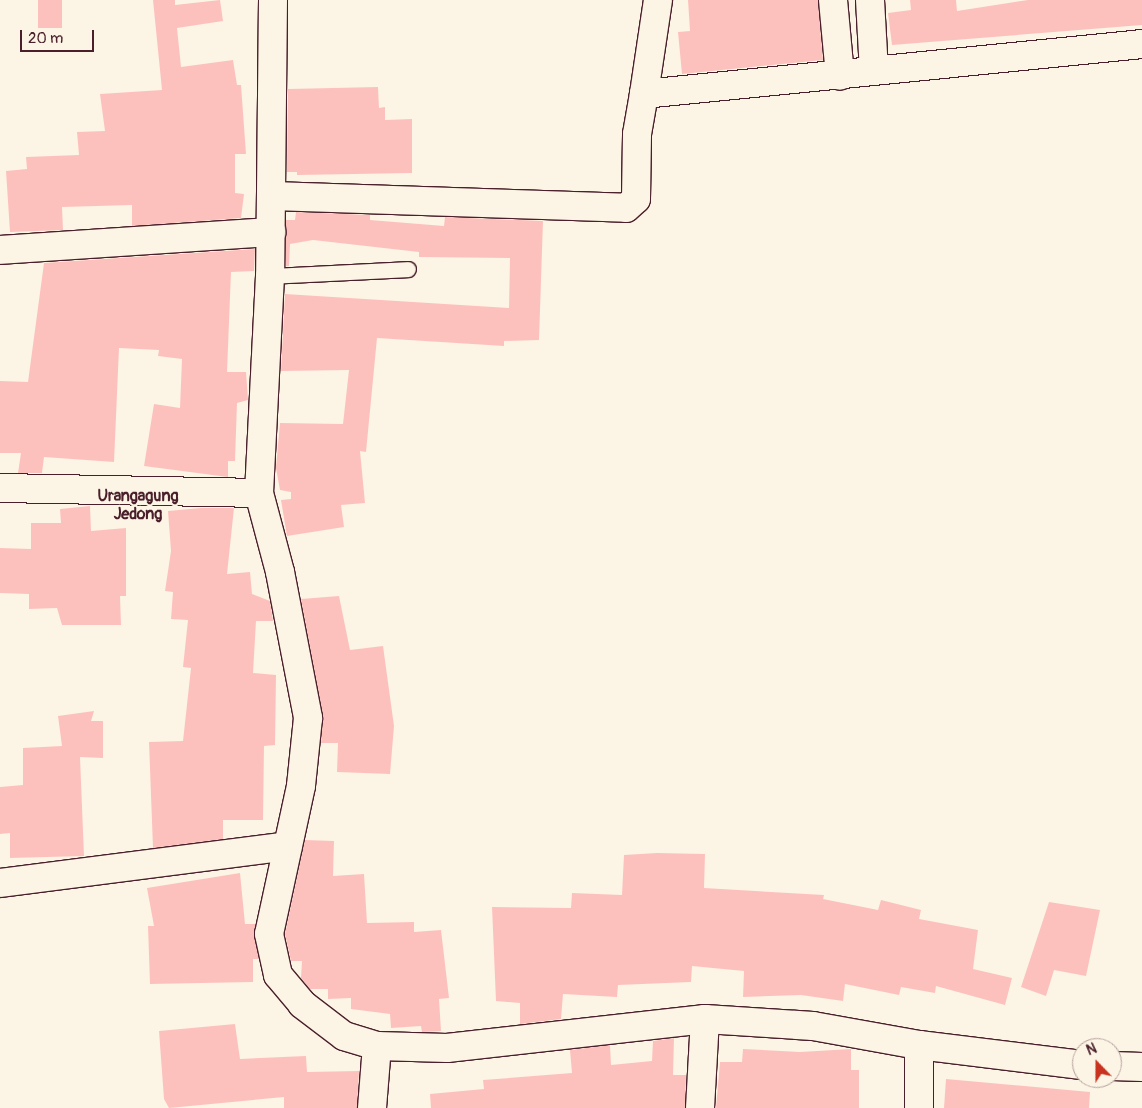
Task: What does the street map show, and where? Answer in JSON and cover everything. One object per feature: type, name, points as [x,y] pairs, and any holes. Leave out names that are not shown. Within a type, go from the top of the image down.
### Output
[{"type":"street","points":[[272,196],[626,208],[636,199],[636,134],[658,0]]},
{"type":"street","points":[[833,0],[840,76]]},
{"type":"street","points":[[870,0],[874,71]]},
{"type":"street","points":[[273,6],[270,276],[259,493],[280,572],[308,718],[302,786],[269,934],[278,976],[302,1004],[344,1036],[376,1046],[447,1048],[705,1019],[813,1026],[919,1045],[1072,1064]]},
{"type":"street","points":[[642,100],[874,71],[1142,44]]},
{"type":"street","points":[[0,250],[271,232]]},
{"type":"street","points":[[0,488],[259,493]]},
{"type":"street","points":[[0,883],[288,846]]},
{"type":"street","points":[[700,1108],[705,1019]]},
{"type":"street","points":[[919,1045],[919,1108]]},
{"type":"street","points":[[372,1108],[376,1046]]},
{"type":"street","points":[[1122,1066],[1142,1067]]},
{"type":"lane","points":[[270,276],[408,269]]},
{"type":"building","points":[[38,0],[62,0],[62,28],[38,28]]},
{"type":"building","points":[[153,0],[175,0],[175,5],[220,0],[223,21],[177,28],[181,67],[233,60],[237,85],[241,85],[246,154],[235,154],[235,193],[244,194],[241,218],[132,226],[132,205],[62,207],[63,230],[10,232],[6,171],[27,169],[26,157],[79,155],[77,132],[105,131],[100,94],[162,90]]},
{"type":"building","points":[[688,0],[818,0],[823,60],[682,74],[678,32],[690,31]]},
{"type":"building","points":[[910,0],[956,0],[957,11],[1028,0],[1142,0],[1142,25],[892,45],[888,13],[911,10]]},
{"type":"building","points":[[378,87],[379,108],[385,107],[385,120],[412,119],[412,173],[297,175],[297,172],[287,172],[288,89]]},
{"type":"building","points":[[296,212],[370,215],[370,220],[444,226],[445,217],[543,221],[539,340],[504,341],[504,346],[377,338],[366,452],[360,451],[365,503],[341,505],[344,527],[287,536],[281,500],[291,499],[291,492],[280,490],[276,468],[280,423],[343,424],[349,370],[281,371],[285,294],[509,308],[510,258],[419,257],[419,252],[313,240],[290,244],[289,266],[286,266],[286,220],[295,220]]},
{"type":"building","points":[[255,249],[254,271],[231,272],[227,372],[246,372],[248,400],[237,403],[235,461],[228,461],[228,477],[144,466],[154,404],[180,408],[182,359],[158,356],[159,350],[119,348],[114,462],[44,457],[42,473],[18,473],[21,453],[0,453],[0,381],[28,382],[44,263]]},
{"type":"building","points":[[90,506],[91,531],[126,528],[126,596],[120,596],[121,625],[62,625],[57,608],[29,609],[29,594],[0,593],[0,548],[31,549],[31,523],[61,523],[60,509]]},
{"type":"building","points":[[234,508],[227,574],[250,572],[252,594],[270,601],[273,621],[256,621],[253,673],[276,675],[275,745],[264,746],[263,820],[223,820],[223,839],[153,848],[149,742],[183,741],[191,668],[183,667],[188,620],[171,619],[173,592],[165,591],[171,551],[168,511]]},
{"type":"building","points":[[339,596],[350,650],[383,646],[394,726],[390,774],[337,772],[338,743],[321,743],[323,715],[301,599]]},
{"type":"building","points":[[94,711],[91,721],[103,721],[103,758],[80,757],[84,856],[10,858],[10,833],[0,834],[0,787],[23,785],[23,748],[62,746],[58,716]]},
{"type":"building","points":[[305,840],[334,841],[333,876],[364,874],[367,923],[414,922],[414,932],[441,930],[449,998],[439,999],[441,1031],[422,1032],[421,1026],[391,1028],[390,1014],[351,1009],[351,998],[328,999],[328,989],[310,989],[301,978],[302,961],[291,961],[285,934]]},
{"type":"building","points":[[657,853],[705,854],[704,888],[824,895],[823,899],[878,910],[881,900],[921,910],[919,919],[978,930],[973,969],[1012,978],[1005,1005],[936,986],[935,993],[901,987],[899,995],[845,984],[843,1001],[801,995],[743,997],[744,971],[692,966],[691,982],[618,985],[617,997],[563,994],[561,1019],[520,1024],[520,1003],[496,1001],[492,907],[571,908],[572,893],[622,895],[624,855]]},
{"type":"building","points":[[240,873],[245,924],[255,924],[259,959],[253,959],[253,982],[150,984],[148,926],[154,926],[147,888]]},
{"type":"building","points":[[1049,902],[1100,910],[1086,976],[1054,970],[1046,996],[1021,987]]},
{"type":"building","points":[[235,1024],[240,1059],[306,1056],[307,1072],[359,1071],[357,1108],[284,1108],[284,1097],[169,1108],[164,1099],[159,1031]]},
{"type":"building","points":[[674,1038],[673,1075],[686,1075],[685,1108],[431,1108],[430,1094],[484,1089],[483,1080],[572,1073],[570,1050],[610,1045],[611,1065],[652,1061],[653,1041]]},
{"type":"building","points":[[743,1049],[800,1052],[851,1049],[851,1070],[859,1070],[859,1108],[716,1108],[720,1062],[742,1062]]},
{"type":"building","points":[[946,1079],[1090,1092],[1089,1108],[944,1108]]},
{"type":"district","name":"Urangagung Jedong","points":[[138,505]]}]
